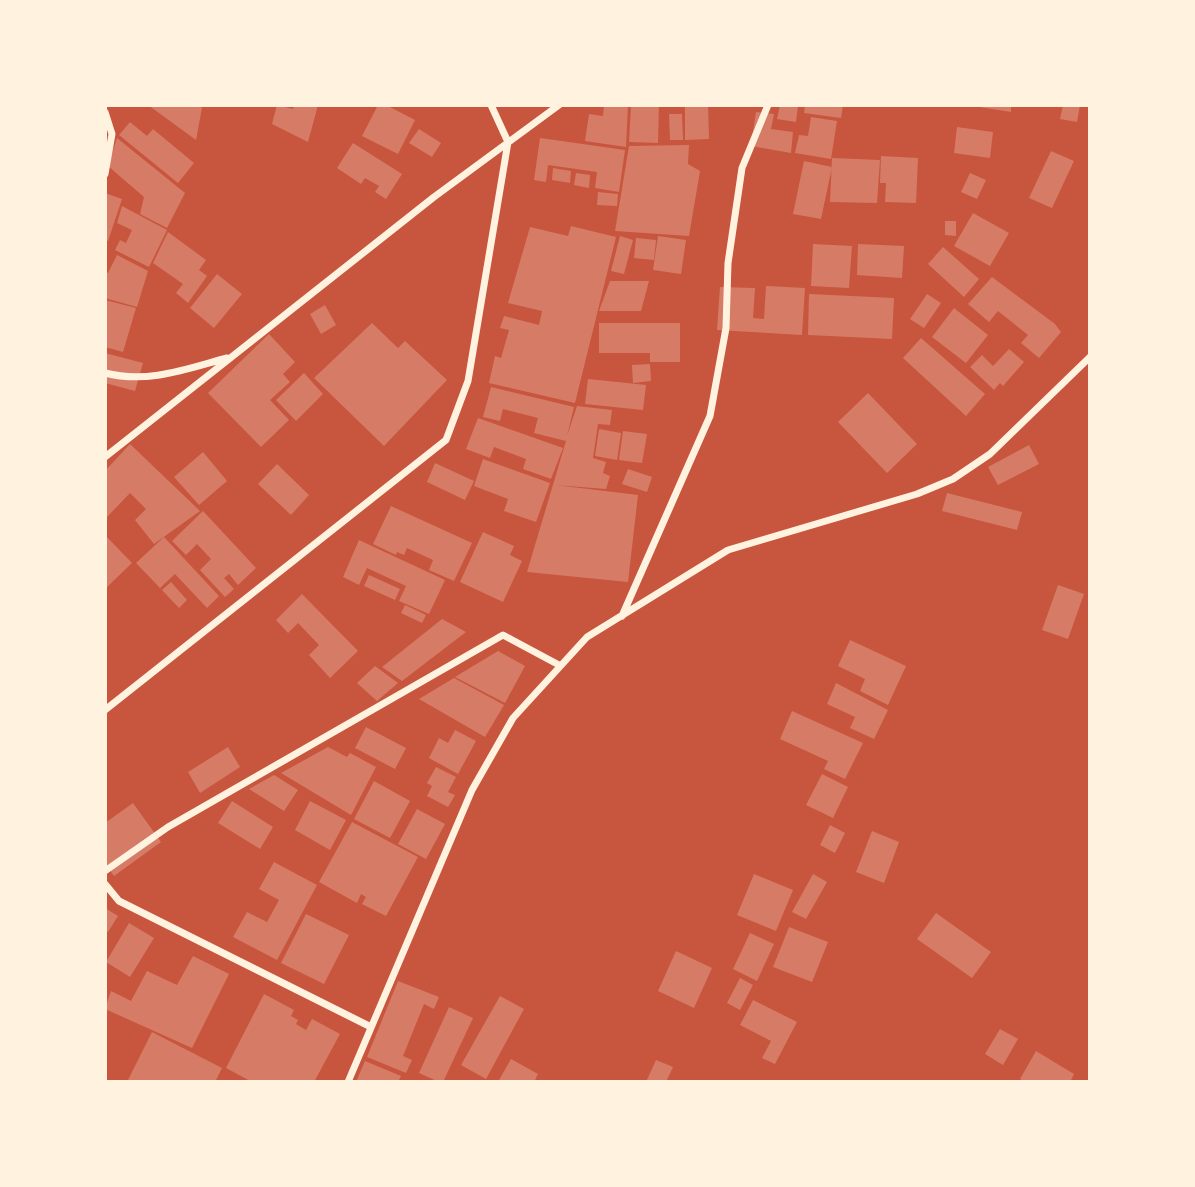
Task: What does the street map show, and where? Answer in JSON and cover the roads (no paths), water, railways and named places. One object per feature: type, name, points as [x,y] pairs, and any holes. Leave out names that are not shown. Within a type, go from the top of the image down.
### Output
[{"type":"street","points":[[105,710],[446,440],[468,380],[508,142],[491,105]]},
{"type":"street","points":[[105,457],[230,357],[559,105]]},
{"type":"street","points":[[622,616],[709,416],[726,328],[728,263],[742,168],[768,105]]},
{"type":"street","points":[[105,112],[112,134],[105,174]]},
{"type":"street","points":[[105,373],[128,379],[154,377],[230,357]]},
{"type":"street","points":[[348,1082],[472,790],[513,718],[587,637],[727,550],[917,494],[953,479],[990,454],[1090,357]]},
{"type":"street","points":[[105,871],[168,827],[503,635],[559,665]]},
{"type":"street","points":[[105,884],[119,901],[371,1027]]}]
